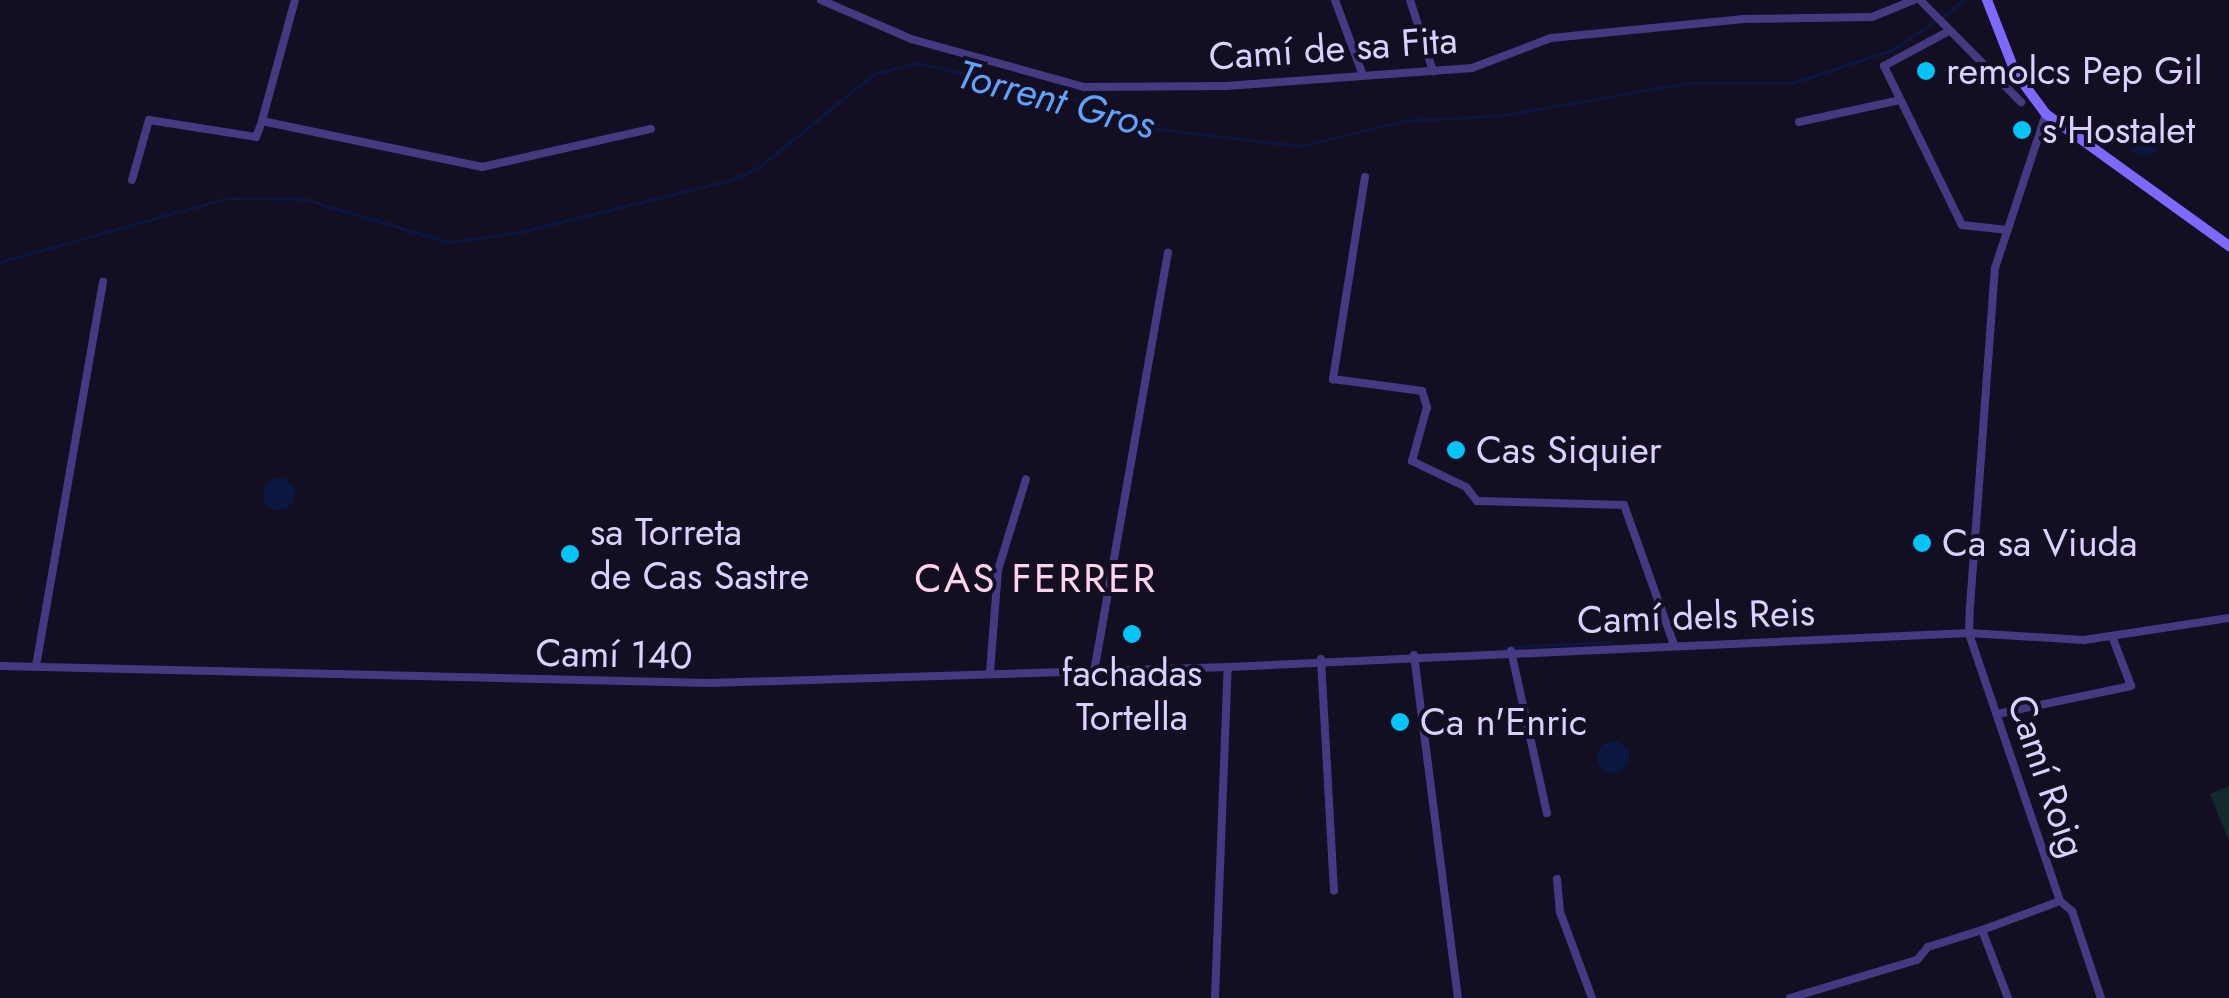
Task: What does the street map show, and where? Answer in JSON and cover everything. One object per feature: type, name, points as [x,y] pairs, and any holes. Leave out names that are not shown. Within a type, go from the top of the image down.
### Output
[{"type":"street","points":[[132,180],[149,120],[256,138],[295,0]]},
{"type":"street","name":"Camí de sa Fita","points":[[822,0],[911,39],[1084,88],[1226,86],[1362,73],[1472,68],[1552,38],[1744,19],[1872,17],[1917,0]]},
{"type":"street","points":[[1335,0],[1362,73]]},
{"type":"street","points":[[1410,0],[1433,70]]},
{"type":"street","points":[[1917,0],[2020,102]]},
{"type":"street","points":[[1988,4],[2015,72],[2046,114],[2229,246]]},
{"type":"street","points":[[1949,32],[1884,66],[1962,225],[2008,230]]},
{"type":"street","points":[[1799,122],[1900,100]]},
{"type":"street","points":[[1969,633],[1995,268],[2046,114]]},
{"type":"street","points":[[262,121],[482,167],[651,129]]},
{"type":"street","points":[[1365,177],[1332,379],[1422,391],[1426,407],[1412,460],[1466,487],[1477,501],[1624,506],[1674,644]]},
{"type":"street","points":[[1094,672],[1168,252]]},
{"type":"street","points":[[36,666],[103,282]]},
{"type":"street","points":[[990,672],[998,570],[1026,479]]},
{"type":"street","name":"Camí dels Reis","points":[[1228,668],[1321,658],[1969,633],[2112,636],[2229,618]]},
{"type":"street","name":"Camí Roig","points":[[1790,998],[1829,988],[2060,901],[1969,633]]},
{"type":"street","points":[[1997,714],[2131,686],[2112,636]]},
{"type":"street","points":[[1512,651],[1547,813]]},
{"type":"street","points":[[1414,655],[1458,998]]},
{"type":"street","points":[[1321,658],[1334,892]]},
{"type":"street","name":"Camí 140","points":[[0,666],[710,683],[1228,668]]},
{"type":"street","points":[[1215,998],[1228,668]]},
{"type":"street","points":[[1556,880],[1560,912],[1592,998]]},
{"type":"street","points":[[2060,901],[2072,911],[2102,998]]},
{"type":"street","points":[[1982,930],[2008,998]]},
{"type":"street","points":[[1829,988],[1838,998]]},
{"type":"green space","points":[[2229,786],[2229,841],[2210,794]]},
{"type":"water","points":[[2144,128],[2154,132],[2158,142],[2154,152],[2144,156],[2134,152],[2130,142],[2134,132]]},
{"type":"water","points":[[279,478],[291,482],[295,494],[291,506],[279,510],[267,506],[263,494],[267,482]]},
{"type":"water","points":[[1613,741],[1624,746],[1629,757],[1624,768],[1613,773],[1602,768],[1597,757],[1602,746]]},
{"type":"waterway","name":"Torrent Gros","points":[[1942,17],[1964,0]]},
{"type":"waterway","name":"Torrent Gros","points":[[0,262],[227,198],[304,199],[448,242],[515,233],[732,180],[759,167],[874,74],[916,63],[1062,94],[1150,128],[1300,146],[1404,121],[1504,115],[1687,83],[1792,83],[1894,49],[1935,21]]},
{"type":"waterway","points":[[1503,647],[1612,642]]},
{"type":"place","name":"remolcs Pep Gil","points":[[1926,71]]},
{"type":"place","name":"s'Hostalet","points":[[2022,130]]},
{"type":"place","name":"Cas Siquier","points":[[1456,450]]},
{"type":"place","name":"Ca sa Viuda","points":[[1922,543]]},
{"type":"place","name":"sa Torreta de Cas Sastre","points":[[570,554]]},
{"type":"place","name":"fachadas Tortella","points":[[1132,634]]},
{"type":"place","name":"Ca n'Enric","points":[[1400,722]]},
{"type":"district","name":"CAS FERRER","points":[[1036,578]]}]
